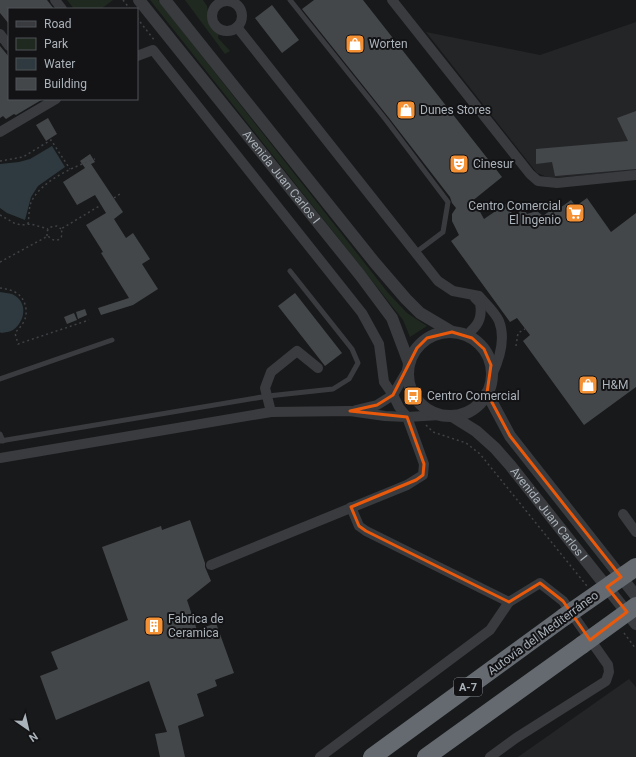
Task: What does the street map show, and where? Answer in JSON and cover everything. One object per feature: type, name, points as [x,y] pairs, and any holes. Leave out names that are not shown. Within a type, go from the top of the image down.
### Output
[{"type":"highway","name":"Autovía del Mediterráneo","points":[[372,757],[564,617],[636,567]]},
{"type":"highway","name":"A-7","points":[[426,757],[636,606]]},
{"type":"street","points":[[55,0],[61,8]]},
{"type":"street","name":"Avenida Juan Carlos I","points":[[139,0],[365,281],[392,318],[408,366]]},
{"type":"street","points":[[165,0],[375,264],[420,313],[452,332]]},
{"type":"street","points":[[228,0],[236,4],[241,3],[242,17],[237,27],[229,30],[218,28],[213,19],[212,4],[218,4],[228,0]]},
{"type":"street","points":[[392,0],[525,168],[538,181],[557,183],[636,175]]},
{"type":"street","points":[[0,458],[271,412],[350,411],[386,416],[407,417],[459,415],[474,408],[483,400],[487,393],[492,375],[500,359],[503,336],[498,320],[479,296],[453,291],[438,281],[237,27]]},
{"type":"street","points":[[0,34],[8,45]]},
{"type":"street","points":[[138,56],[153,50],[362,312],[379,344],[384,382],[407,417],[424,464],[423,476],[407,485],[211,565]]},
{"type":"street","points":[[0,132],[53,100]]},
{"type":"street","points":[[467,293],[480,303],[481,311],[481,317],[471,331]]},
{"type":"street","points":[[350,411],[377,405],[393,395],[417,348],[427,338],[441,332],[463,334],[472,338],[484,349],[491,365],[492,375]]},
{"type":"street","points":[[271,412],[265,388],[271,372],[297,351],[318,368]]},
{"type":"street","points":[[408,366],[408,383],[413,396],[424,408],[446,416]]},
{"type":"street","points":[[487,393],[510,436],[636,596]]},
{"type":"street","name":"Avenida Juan Carlos I","points":[[446,416],[476,431],[495,448],[636,624]]},
{"type":"street","points":[[351,507],[359,526],[366,531],[509,602]]},
{"type":"street","points":[[622,514],[636,532]]},
{"type":"street","points":[[320,757],[490,630],[509,602],[540,583],[562,602],[608,665],[606,681],[516,738],[490,757]]},
{"type":"lane","points":[[290,0],[382,115],[448,202],[443,232],[415,253]]},
{"type":"lane","points":[[0,434],[1,441],[268,396],[333,389],[349,379],[358,364],[352,349],[290,271]]},
{"type":"lane","points":[[0,379],[112,340]]},
{"type":"path","points":[[123,0],[129,8]]},
{"type":"path","points":[[0,161],[23,157],[51,140],[70,170]]},
{"type":"path","points":[[28,224],[30,206],[39,190],[70,170],[95,159]]},
{"type":"path","points":[[114,198],[120,194]]},
{"type":"path","points":[[61,229],[101,205]]},
{"type":"path","points":[[0,215],[14,223],[21,225],[28,224],[48,229],[55,226],[61,229]]},
{"type":"path","points":[[48,229],[48,236],[52,240],[56,241],[62,236],[61,229]]},
{"type":"path","points":[[0,262],[48,236]]},
{"type":"path","points":[[0,288],[14,291],[22,298],[26,307],[26,318],[15,333],[18,344],[89,320]]},
{"type":"path","points":[[516,346],[518,333],[525,329]]},
{"type":"path","points":[[425,424],[433,432],[466,443],[480,454],[588,587]]},
{"type":"path","points":[[620,628],[636,648]]},
{"type":"highlighted area","points":[[452,332],[472,338],[484,349],[491,365],[487,393],[510,436],[621,577],[607,587],[627,612],[590,640],[563,601],[540,583],[509,602],[366,531],[359,526],[351,507],[416,480],[423,475],[424,464],[407,417],[350,411],[377,405],[393,395],[417,348],[427,338]]},
{"type":"shaded area","points":[[636,22],[636,171],[550,178],[537,173],[426,32],[540,55]]},
{"type":"shaded area","points":[[629,679],[636,687],[636,757],[518,757]]},
{"type":"green space","points":[[67,0],[113,0],[102,8],[73,8]]},
{"type":"green space","points":[[150,0],[158,0],[389,294],[407,313],[427,326],[410,337],[403,320]]},
{"type":"green space","points":[[185,0],[203,0],[207,6],[210,23],[219,32],[218,38],[230,51],[225,54]]},
{"type":"water","points":[[52,146],[65,167],[38,186],[31,197],[25,220],[7,213],[0,208],[0,164],[30,159]]},
{"type":"water","points":[[0,292],[12,294],[17,297],[23,306],[23,316],[21,322],[12,331],[1,333],[0,332]]},
{"type":"building","points":[[0,0],[47,0],[53,8],[8,8],[8,23],[0,13]]},
{"type":"building","name":"Centro Comercial El Ingenio","points":[[314,0],[363,0],[502,177],[471,202],[479,210],[484,219],[506,204],[513,215],[523,208],[527,214],[537,211],[543,216],[551,210],[553,213],[571,200],[576,206],[587,198],[611,232],[636,213],[636,387],[584,425],[523,341],[530,335],[517,318],[510,322],[451,241],[459,235],[452,221],[452,214],[456,208],[450,197],[302,9]]},
{"type":"building","points":[[272,5],[299,40],[282,53],[255,18]]},
{"type":"building","points":[[0,46],[8,56],[8,100],[41,100],[16,115],[14,114],[6,119],[3,116],[0,118]]},
{"type":"building","points":[[636,111],[636,169],[555,176],[552,162],[536,164],[536,149],[628,141],[617,118]]},
{"type":"building","points":[[48,118],[57,134],[46,141],[36,125]]},
{"type":"building","points":[[90,154],[95,162],[91,164],[123,212],[114,219],[126,238],[133,233],[150,259],[142,264],[158,289],[133,305],[101,315],[98,308],[129,298],[101,253],[103,252],[86,225],[106,213],[95,195],[77,205],[63,182],[85,168],[80,161]]},
{"type":"building","points":[[295,293],[342,353],[325,366],[278,306]]},
{"type":"building","points":[[85,309],[87,315],[78,319],[76,312]]},
{"type":"building","points":[[74,313],[77,320],[67,324],[64,317]]},
{"type":"building","name":"Fabrica de Ceramica","points":[[190,520],[211,581],[187,600],[197,630],[216,623],[234,673],[215,680],[217,686],[197,694],[204,716],[178,726],[185,757],[160,757],[155,734],[167,732],[149,681],[56,720],[40,676],[58,669],[51,652],[128,620],[102,547],[161,526],[162,530]]},
{"type":"place","name":"Worten","points":[[355,44]]},
{"type":"place","name":"Dunes Stores","points":[[406,110]]},
{"type":"place","name":"Cinesur","points":[[459,164]]},
{"type":"place","name":"Centro Comercial El Ingenio","points":[[575,213]]},
{"type":"place","name":"H&M","points":[[588,385]]},
{"type":"place","name":"Centro Comercial","points":[[413,396]]},
{"type":"place","name":"Fabrica de Ceramica","points":[[154,626]]}]
